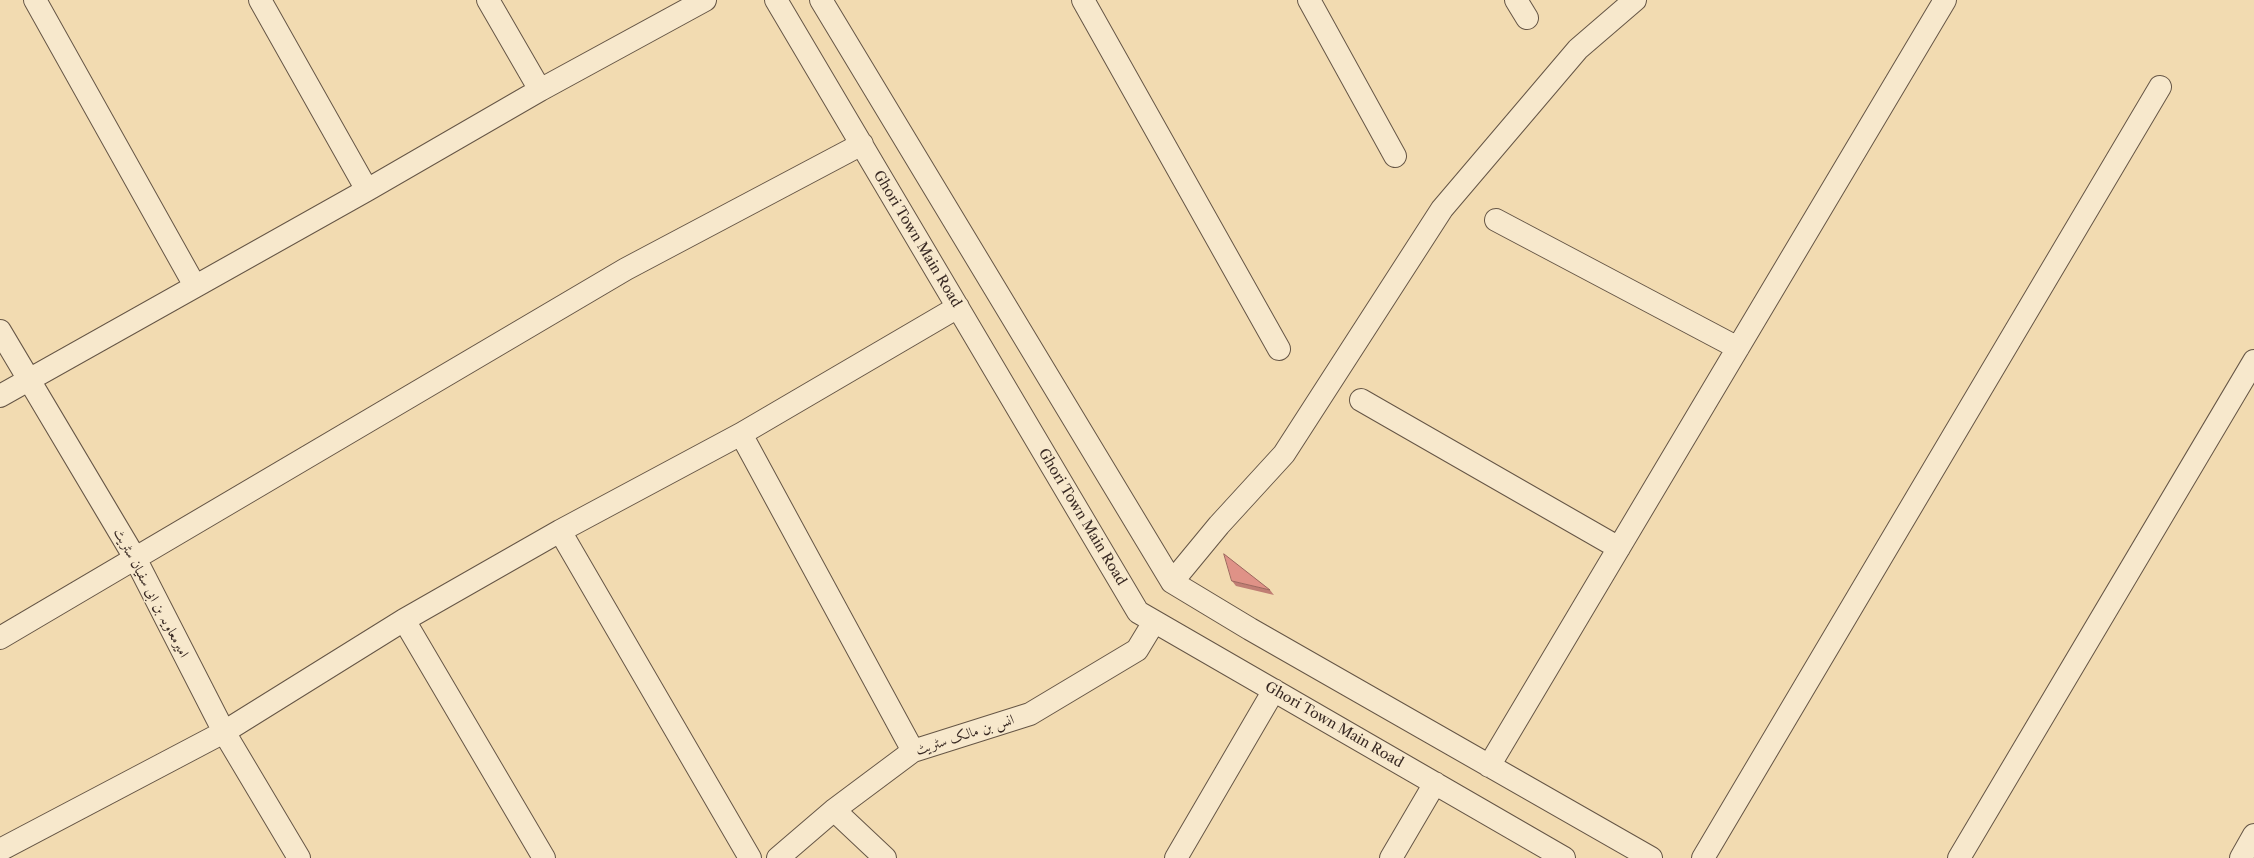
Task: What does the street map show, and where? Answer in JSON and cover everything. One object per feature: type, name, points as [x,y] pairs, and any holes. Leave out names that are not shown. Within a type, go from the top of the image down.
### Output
[{"type":"street","points":[[35,0],[195,286]]},
{"type":"street","points":[[260,0],[367,190]]},
{"type":"street","points":[[488,0],[540,90]]},
{"type":"street","points":[[0,396],[367,190],[540,90],[705,0]]},
{"type":"street","name":"Ghori Town Main Road","points":[[776,0],[1138,612],[1564,858]]},
{"type":"street","points":[[821,0],[1172,582],[1651,858]]},
{"type":"street","points":[[1083,0],[1278,349]]},
{"type":"street","points":[[1309,0],[1395,156]]},
{"type":"street","points":[[1172,582],[1219,524],[1284,454],[1442,209],[1578,49],[1635,0]]},
{"type":"street","points":[[1489,766],[1945,0]]},
{"type":"street","points":[[1704,858],[2160,87]]},
{"type":"street","points":[[0,638],[626,269],[862,144]]},
{"type":"street","points":[[1496,220],[1738,348]]},
{"type":"street","points":[[0,850],[224,732],[404,620],[560,531],[741,434],[958,307]]},
{"type":"street","name":"امیرمعاویہ بن ابی سفیان سٹریٹ","points":[[0,331],[135,558],[224,732],[299,858]]},
{"type":"street","points":[[1959,858],[2254,361]]},
{"type":"street","points":[[1361,400],[1619,548]]},
{"type":"street","points":[[741,434],[913,751]]},
{"type":"street","points":[[560,531],[750,858]]},
{"type":"street","points":[[404,620],[544,858]]},
{"type":"street","name":"انس بن مالک سٹریٹ","points":[[778,858],[834,810],[913,751],[1030,714],[1137,650],[1154,622]]},
{"type":"street","points":[[1176,858],[1274,690]]},
{"type":"street","points":[[1391,858],[1435,783]]},
{"type":"street","points":[[834,810],[885,858]]},
{"type":"street","points":[[2241,858],[2254,835]]},
{"type":"building","points":[[1224,554],[1270,590],[1232,581]]}]
